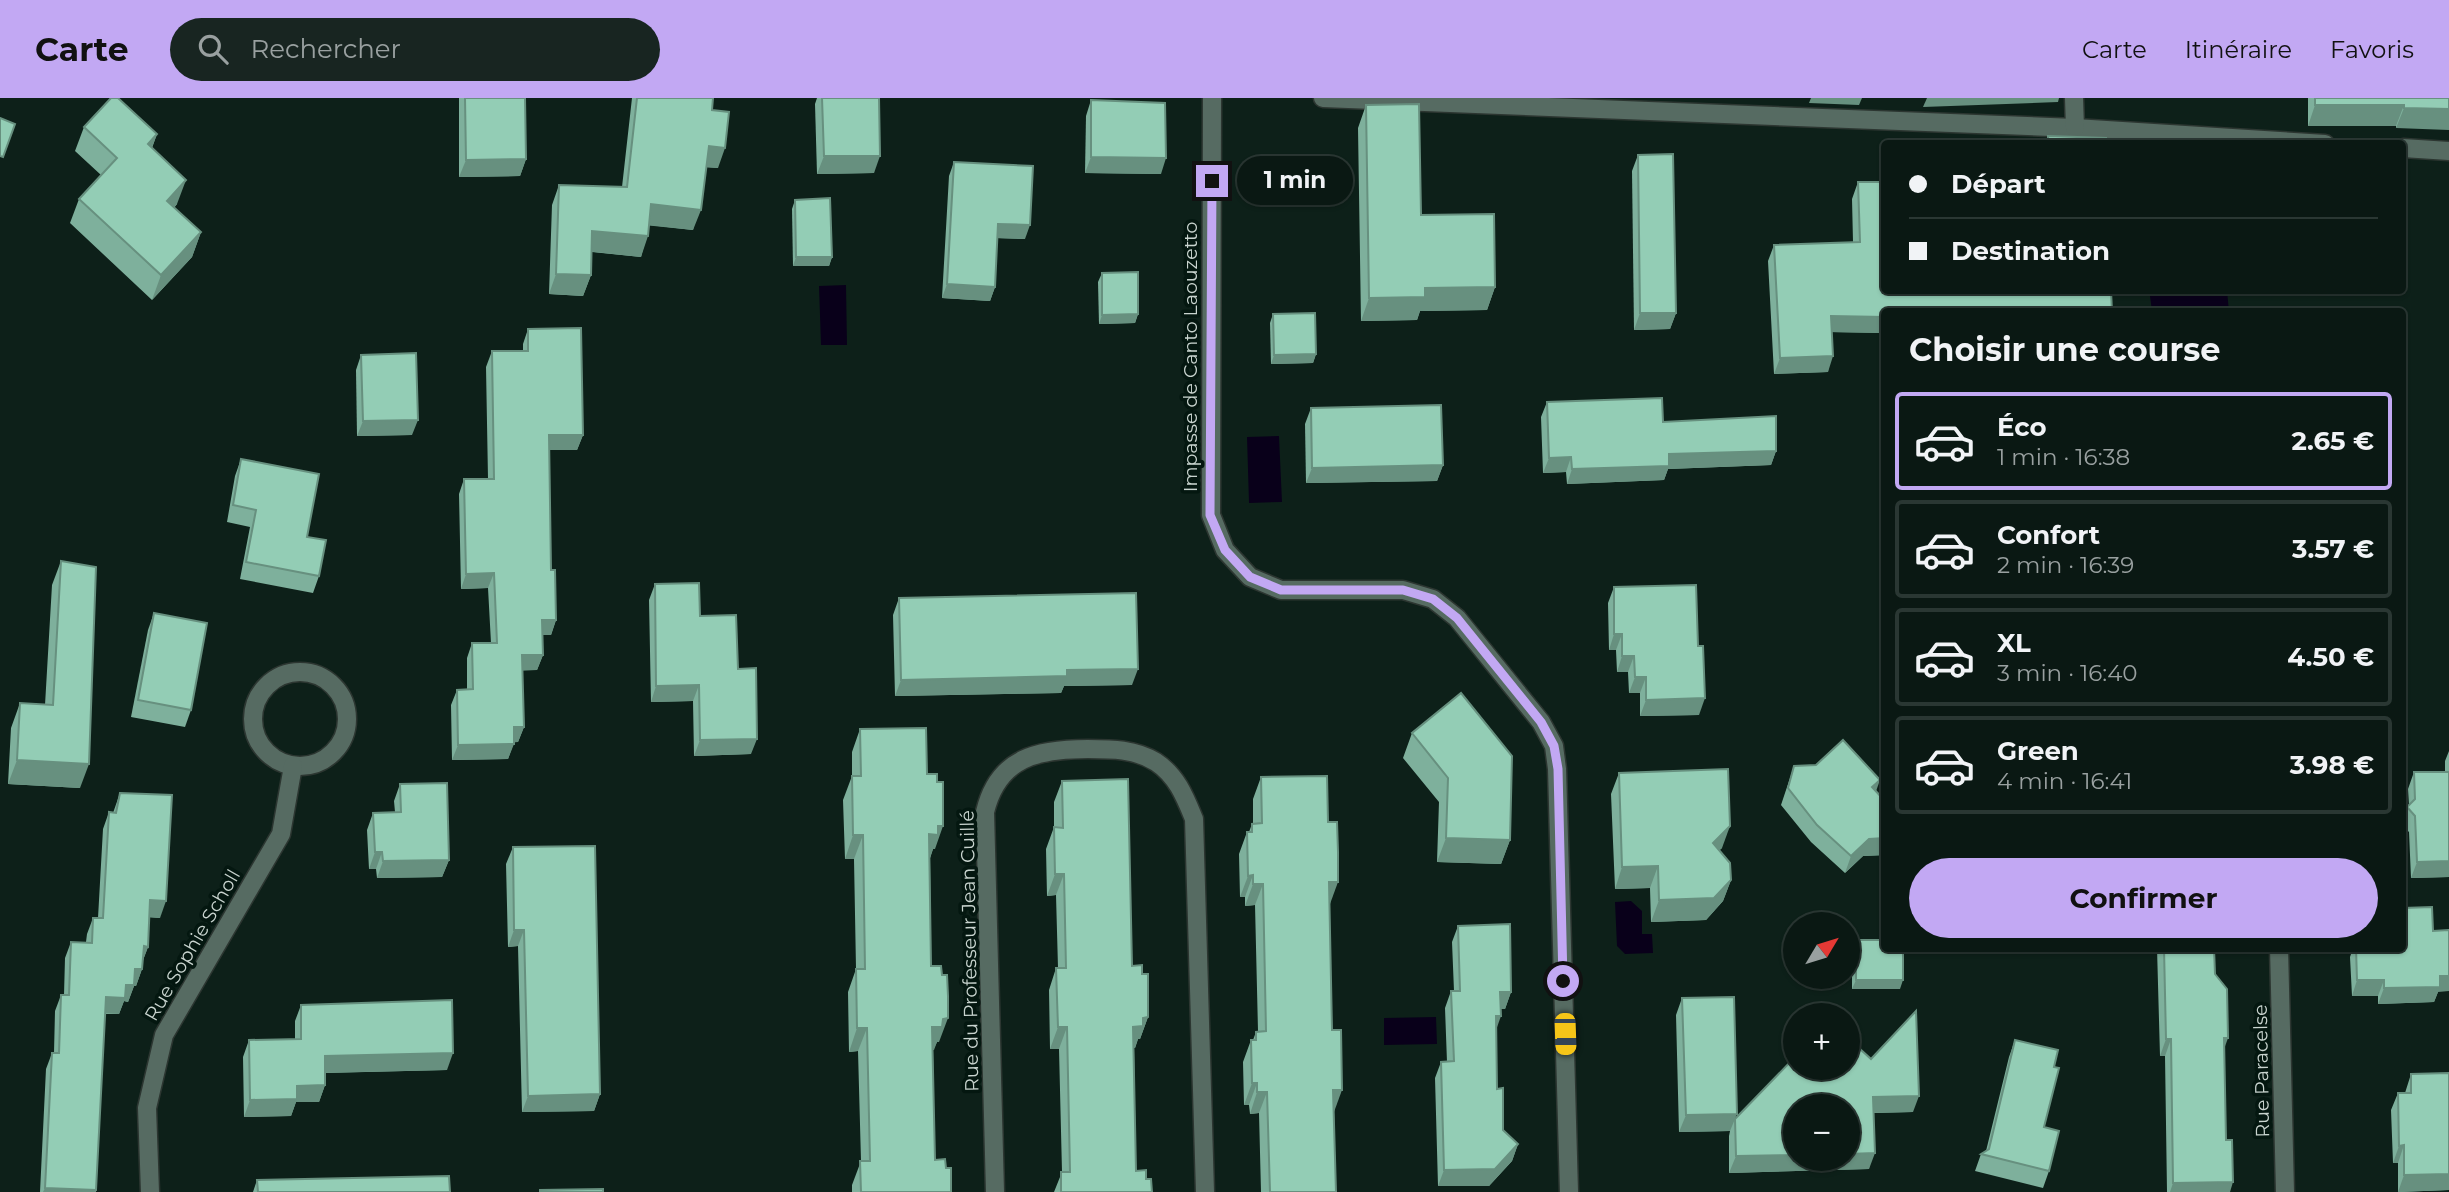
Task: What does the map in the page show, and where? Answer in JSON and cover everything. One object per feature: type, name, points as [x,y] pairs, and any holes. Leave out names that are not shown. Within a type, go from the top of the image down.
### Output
[{"type":"street","name":"Impasse de Canto Laouzetto","points":[[1213,98],[1210,515],[1225,550],[1250,577],[1281,590],[1403,590],[1433,599],[1457,618],[1541,722],[1554,746],[1558,769],[1569,1192]]},
{"type":"street","points":[[1323,98],[2075,128],[2262,140]]},
{"type":"street","points":[[2074,98],[2075,128]]},
{"type":"street","points":[[2406,148],[2449,151]]},
{"type":"street","points":[[307,672],[324,679],[338,691],[346,708],[347,726],[340,744],[328,757],[311,765],[293,766],[275,760],[262,747],[254,730],[254,712],[260,695],[272,681],[289,673],[307,672]]},
{"type":"street","name":"Rue du Professeur Jean Cuillé","points":[[995,1192],[985,812],[990,792],[1002,775],[1024,758],[1054,749],[1124,749],[1156,763],[1181,787],[1194,819],[1205,1192]]},
{"type":"street","name":"Rue Sophie Scholl","points":[[150,1192],[147,1108],[164,1035],[281,834],[293,766]]},
{"type":"street","name":"Rue Paracelse","points":[[2279,952],[2285,1192]]},
{"type":"shaded area","points":[[846,285],[847,345],[821,345],[819,286]]},
{"type":"shaded area","points":[[2227,294],[2229,308],[2152,308],[2150,296]]},
{"type":"shaded area","points":[[1279,436],[1282,502],[1249,503],[1247,437]]},
{"type":"shaded area","points":[[1631,901],[1642,911],[1642,934],[1652,934],[1653,953],[1625,954],[1617,946],[1615,902]]},
{"type":"shaded area","points":[[1436,1017],[1437,1044],[1384,1045],[1384,1018]]},
{"type":"building","points":[[111,98],[118,98],[157,134],[148,144],[186,180],[167,201],[201,232],[161,275],[79,199],[117,158],[84,127]]},
{"type":"building","points":[[465,98],[525,98],[526,159],[466,160]]},
{"type":"building","points":[[637,98],[713,98],[712,110],[729,112],[725,148],[709,146],[701,210],[651,204],[648,236],[592,231],[591,275],[556,274],[559,185],[627,187]]},
{"type":"building","points":[[822,98],[879,98],[880,156],[824,156]]},
{"type":"building","points":[[2315,98],[2449,98],[2449,109],[2404,108],[2404,105],[2315,105]]},
{"type":"building","points":[[1091,100],[1165,103],[1166,158],[1091,157]]},
{"type":"building","points":[[1419,104],[1421,215],[1494,214],[1495,287],[1425,288],[1425,297],[1369,298],[1366,105]]},
{"type":"building","points":[[0,118],[15,124],[3,157],[0,156]]},
{"type":"building","points":[[2048,136],[2106,138],[2106,140],[2048,140]]},
{"type":"building","points":[[1673,154],[1676,313],[1640,313],[1638,155]]},
{"type":"building","points":[[954,162],[1033,166],[1030,225],[998,224],[995,287],[947,284]]},
{"type":"building","points":[[1858,182],[1881,182],[1881,294],[2111,294],[2112,308],[1881,308],[1881,317],[1831,316],[1833,356],[1780,358],[1774,245],[1860,242]]},
{"type":"building","points":[[830,198],[832,257],[796,257],[795,200]]},
{"type":"building","points":[[1138,272],[1138,314],[1102,315],[1102,273]]},
{"type":"building","points":[[1315,313],[1316,354],[1274,355],[1273,314]]},
{"type":"building","points":[[581,328],[583,435],[549,435],[551,570],[555,570],[556,620],[542,620],[543,655],[522,655],[524,727],[514,727],[514,744],[458,745],[457,690],[473,689],[472,643],[497,643],[494,573],[466,574],[464,479],[494,479],[492,351],[528,351],[528,329]]},
{"type":"building","points":[[416,353],[418,420],[363,421],[361,355]]},
{"type":"building","points":[[1662,398],[1663,422],[1776,416],[1776,451],[1669,454],[1669,466],[1572,469],[1571,457],[1549,458],[1547,402]]},
{"type":"building","points":[[1441,405],[1443,465],[1312,468],[1311,408]]},
{"type":"building","points":[[241,459],[319,474],[307,537],[326,540],[319,576],[246,562],[256,510],[233,505]]},
{"type":"building","points":[[61,561],[96,567],[89,764],[17,760],[20,703],[53,705]]},
{"type":"building","points":[[699,583],[700,616],[736,615],[738,669],[756,668],[757,739],[700,740],[699,685],[656,686],[655,584]]},
{"type":"building","points":[[1696,585],[1698,646],[1703,646],[1705,698],[1646,700],[1646,677],[1635,677],[1634,656],[1622,656],[1622,634],[1614,634],[1614,587]]},
{"type":"building","points":[[1136,593],[1138,669],[1067,670],[1067,676],[901,680],[899,598]]},
{"type":"building","points":[[154,613],[207,623],[191,710],[138,700]]},
{"type":"building","points":[[1461,693],[1512,756],[1510,840],[1446,838],[1448,778],[1412,733]]},
{"type":"building","points":[[926,728],[927,774],[937,774],[937,782],[943,782],[943,826],[938,826],[938,835],[929,834],[931,966],[941,966],[942,975],[947,975],[948,996],[948,1018],[943,1019],[942,1027],[932,1027],[935,1160],[945,1159],[946,1168],[951,1168],[951,1192],[861,1192],[860,1161],[870,1161],[867,1028],[857,1028],[856,969],[865,969],[863,835],[853,835],[852,776],[861,776],[860,729]]},
{"type":"building","points":[[1843,740],[1880,780],[1872,787],[1881,797],[1881,838],[1869,839],[1851,856],[1817,825],[1788,788],[1794,766],[1816,765]]},
{"type":"building","points":[[1728,769],[1730,826],[1713,843],[1730,863],[1731,880],[1714,898],[1659,900],[1658,866],[1622,867],[1619,773]]},
{"type":"building","points":[[2414,772],[2449,772],[2449,861],[2417,862],[2415,816],[2407,807],[2415,799]]},
{"type":"building","points":[[1327,776],[1328,822],[1337,822],[1338,852],[1338,882],[1329,882],[1332,1030],[1341,1030],[1342,1090],[1333,1090],[1336,1192],[1270,1192],[1267,1092],[1257,1092],[1257,1083],[1252,1083],[1251,1040],[1256,1040],[1256,1032],[1266,1031],[1263,884],[1253,884],[1253,875],[1248,876],[1247,832],[1252,832],[1252,824],[1262,823],[1261,777]]},
{"type":"building","points":[[1128,779],[1132,966],[1142,965],[1142,974],[1148,974],[1148,1017],[1143,1018],[1143,1026],[1133,1027],[1136,1171],[1146,1170],[1146,1179],[1151,1179],[1152,1192],[1061,1192],[1061,1172],[1070,1172],[1067,1027],[1058,1027],[1056,968],[1066,968],[1064,874],[1055,874],[1054,827],[1063,828],[1062,781]]},
{"type":"building","points":[[447,783],[449,860],[383,861],[382,852],[375,852],[373,813],[401,812],[400,784]]},
{"type":"building","points":[[120,793],[172,795],[166,901],[150,900],[148,947],[144,946],[142,969],[135,969],[134,985],[126,985],[125,998],[106,997],[96,1190],[45,1188],[52,1053],[59,1053],[61,995],[69,995],[71,942],[92,943],[93,918],[103,918],[109,812],[116,813]]},
{"type":"building","points":[[595,846],[600,1094],[528,1096],[524,930],[514,930],[513,847]]},
{"type":"building","points":[[2432,907],[2433,931],[2449,930],[2449,976],[2440,976],[2440,987],[2384,988],[2384,980],[2357,980],[2356,952],[2406,952],[2406,908]]},
{"type":"building","points":[[1510,924],[1511,992],[1500,992],[1501,1016],[1496,1016],[1497,1089],[1503,1088],[1503,1130],[1518,1144],[1495,1169],[1444,1170],[1441,1062],[1454,1061],[1451,991],[1460,991],[1458,926]]},
{"type":"building","points":[[1860,940],[1881,940],[1881,952],[1903,952],[1903,980],[1860,980]]},
{"type":"building","points":[[2164,952],[2214,952],[2215,974],[2227,989],[2228,1038],[2224,1038],[2226,1140],[2232,1140],[2233,1182],[2173,1183],[2171,1039],[2166,1039]]},
{"type":"building","points":[[1734,997],[1737,1114],[1686,1115],[1682,998]]},
{"type":"building","points":[[452,1000],[453,1053],[325,1056],[325,1085],[297,1086],[297,1099],[250,1100],[249,1040],[301,1039],[301,1005]]},
{"type":"building","points":[[1916,1011],[1919,1096],[1873,1097],[1875,1153],[1860,1154],[1860,1094],[1783,1094],[1783,1155],[1736,1156],[1735,1119],[1783,1069],[1783,1080],[1860,1080],[1860,1049],[1871,1059]]},
{"type":"building","points":[[2015,1040],[2058,1050],[2054,1067],[2059,1068],[2044,1127],[2059,1131],[2049,1171],[1981,1154],[1989,1149]]},
{"type":"building","points":[[2449,1073],[2449,1174],[2404,1175],[2404,1145],[2399,1146],[2398,1093],[2411,1093],[2411,1074]]},
{"type":"building","points":[[449,1176],[450,1192],[258,1192],[257,1180]]},
{"type":"building","points":[[603,1189],[603,1192],[540,1192],[540,1190]]},
{"type":"route","points":[[1212,181],[1210,515],[1225,550],[1250,577],[1281,590],[1403,590],[1433,599],[1457,618],[1541,722],[1554,746],[1558,769],[1563,981]]}]
